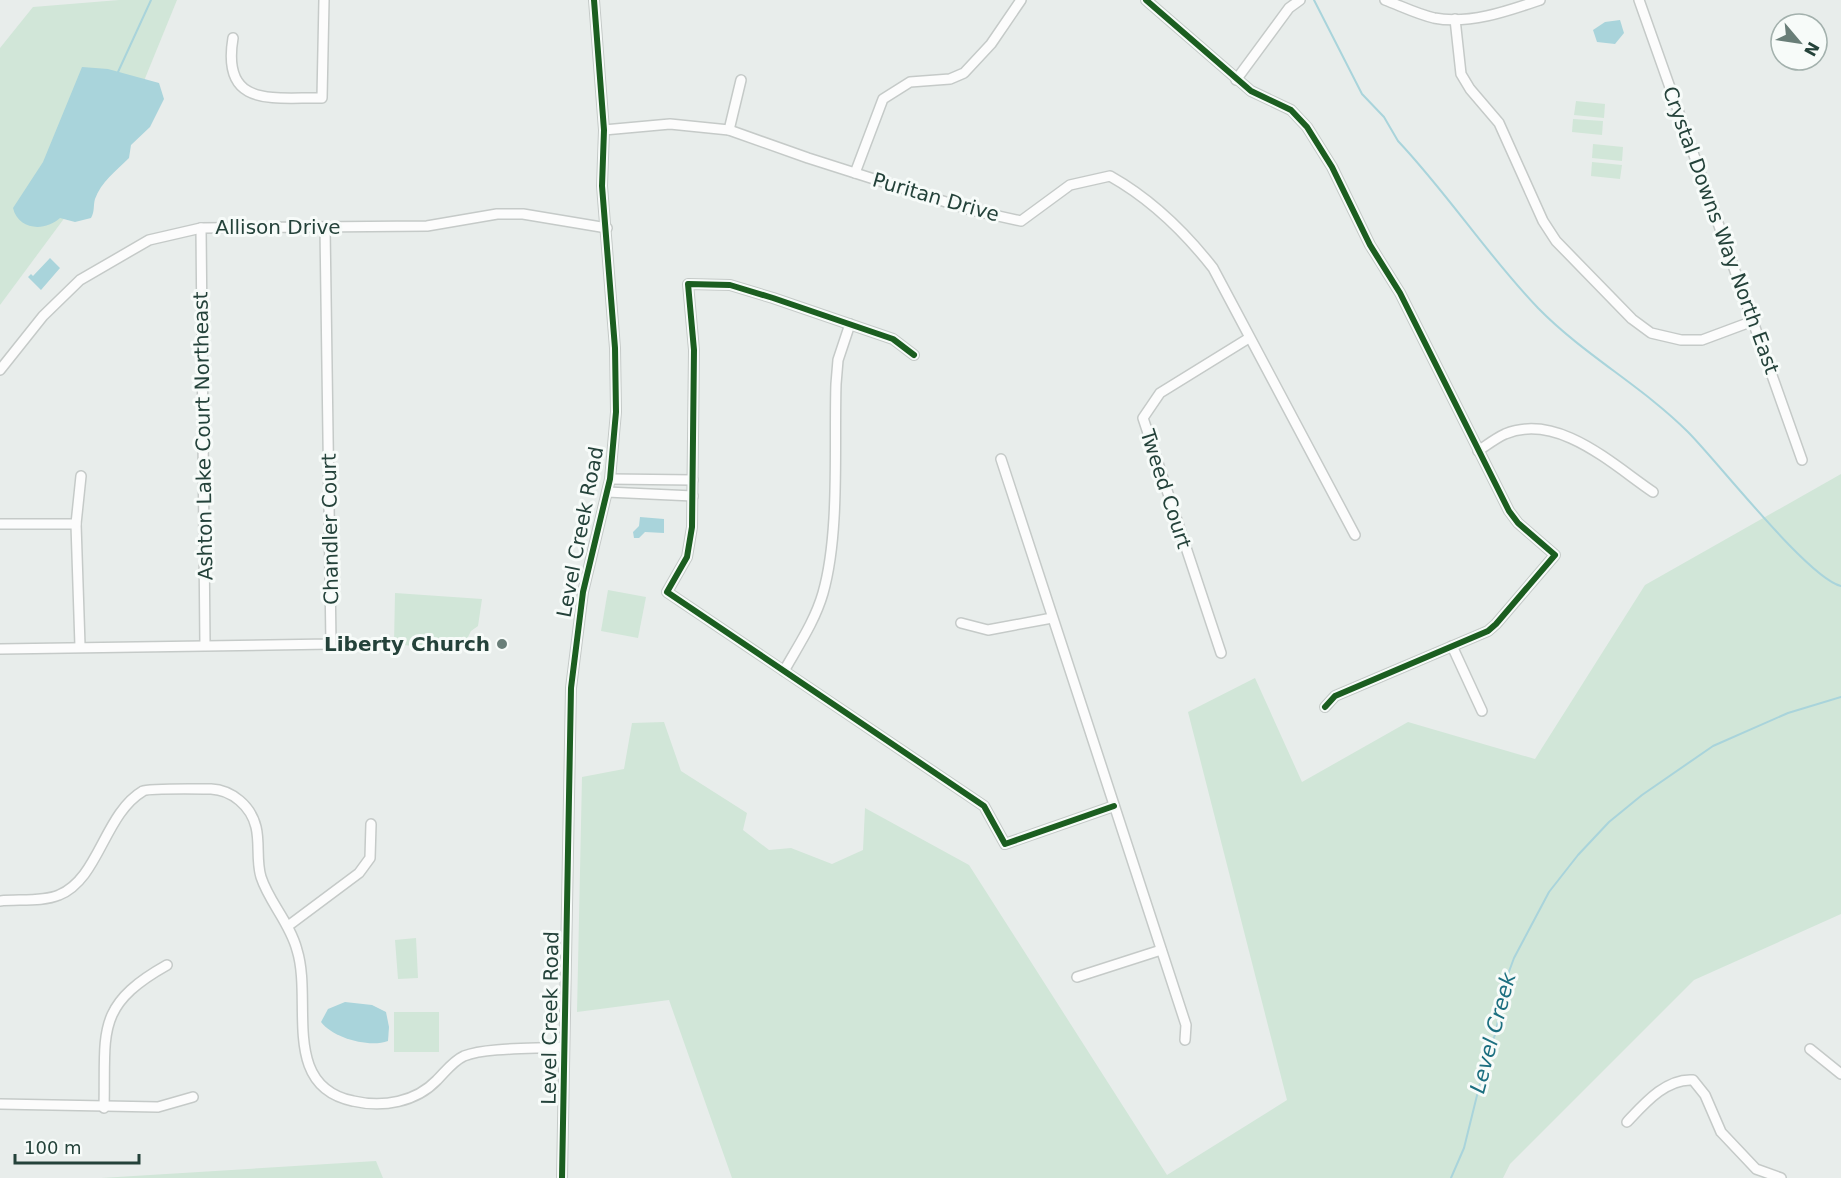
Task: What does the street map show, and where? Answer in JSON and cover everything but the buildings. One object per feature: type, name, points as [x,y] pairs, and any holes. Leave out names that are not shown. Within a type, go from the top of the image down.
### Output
[{"type":"street","points":[[233,38],[231,54],[234,75],[244,88],[256,97],[269,100],[322,98],[324,0]]},
{"type":"street","name":"Level Creek Road","points":[[562,1178],[571,688],[583,592],[610,479],[616,412],[607,228],[602,186],[604,130],[594,0]]},
{"type":"street","points":[[855,173],[883,99],[910,82],[950,79],[964,73],[991,44],[1021,0]]},
{"type":"street","points":[[1236,80],[1289,8],[1300,0]]},
{"type":"street","points":[[1385,0],[1434,18],[1455,20],[1505,12],[1540,0]]},
{"type":"street","name":"Crystal Downs Way North East","points":[[1639,0],[1802,460]]},
{"type":"street","points":[[1150,1],[1236,80],[1251,91],[1291,110],[1307,127],[1332,167],[1370,245],[1400,293],[1509,511],[1518,524],[1555,555],[1496,624],[1452,646],[1335,696],[1325,707]]},
{"type":"street","points":[[1455,20],[1461,74],[1470,89],[1499,123],[1543,221],[1556,241],[1632,319],[1651,333],[1681,340],[1702,340],[1753,321]]},
{"type":"street","points":[[729,130],[741,80]]},
{"type":"street","name":"Puritan Drive","points":[[604,130],[670,124],[729,130],[971,210],[1021,221],[1070,184],[1110,176],[1135,190],[1193,242],[1213,268],[1355,535]]},
{"type":"street","name":"Allison Drive","points":[[0,370],[43,316],[80,280],[149,240],[201,228],[428,226],[497,213],[524,214],[607,228]]},
{"type":"street","name":"Chandler Court","points":[[0,649],[205,644],[331,644],[325,227]]},
{"type":"street","name":"Ashton Lake Court Northeast","points":[[201,228],[205,644]]},
{"type":"street","points":[[914,355],[893,339],[730,285],[688,284],[693,350],[692,527],[687,557],[668,592],[984,806],[1005,844],[1114,806]]},
{"type":"street","points":[[784,671],[816,612],[831,558],[836,384],[838,360],[850,324]]},
{"type":"street","name":"Tweed Court","points":[[1221,652],[1143,418],[1160,393],[1249,339]]},
{"type":"street","points":[[1478,451],[1505,434],[1524,429],[1555,431],[1584,445],[1653,492]]},
{"type":"street","points":[[1000,459],[1186,1025],[1185,1040]]},
{"type":"street","points":[[80,646],[76,524],[81,476]]},
{"type":"street","points":[[610,479],[693,480]]},
{"type":"street","points":[[607,492],[693,496]]},
{"type":"street","points":[[0,524],[76,524]]},
{"type":"street","points":[[961,623],[988,630],[1052,618]]},
{"type":"street","points":[[1452,646],[1482,711]]},
{"type":"street","points":[[0,901],[57,896],[77,884],[123,809],[145,790],[213,789],[233,794],[247,808],[256,827],[261,877],[288,926],[301,964],[305,1058],[317,1080],[340,1097],[355,1102],[410,1100],[424,1092],[452,1064],[472,1053],[563,1047]]},
{"type":"street","points":[[288,926],[359,873],[370,858],[371,824]]},
{"type":"street","points":[[1077,976],[1161,950]]},
{"type":"street","points":[[104,1107],[106,1028],[113,1009],[132,988],[167,965]]},
{"type":"street","points":[[1810,1048],[1841,1074]]},
{"type":"street","points":[[1627,1122],[1650,1098],[1671,1084],[1684,1079],[1693,1080],[1706,1095],[1721,1132],[1756,1169],[1781,1178]]},
{"type":"street","points":[[0,1104],[158,1107],[193,1097]]},
{"type":"green space","points":[[119,0],[177,0],[117,147],[0,305],[0,48],[33,7]]},
{"type":"green space","points":[[1576,101],[1605,104],[1604,118],[1574,115]]},
{"type":"green space","points":[[1573,119],[1603,121],[1602,135],[1572,132]]},
{"type":"green space","points":[[1593,144],[1623,147],[1622,161],[1592,158]]},
{"type":"green space","points":[[1592,162],[1622,165],[1620,179],[1591,176]]},
{"type":"green space","points":[[1841,474],[1841,914],[1694,980],[1510,1164],[1503,1178],[732,1178],[669,1000],[577,1012],[582,777],[624,769],[632,723],[664,722],[681,771],[747,813],[743,830],[769,850],[791,848],[832,864],[863,850],[865,808],[969,865],[1167,1175],[1287,1100],[1188,712],[1255,678],[1302,782],[1408,722],[1535,759],[1645,585]]},
{"type":"green space","points":[[608,590],[646,597],[638,638],[601,631]]},
{"type":"green space","points":[[395,593],[482,599],[478,626],[471,631],[461,651],[394,644]]},
{"type":"green space","points":[[416,938],[418,978],[398,979],[395,940]]},
{"type":"green space","points":[[394,1012],[439,1012],[439,1052],[394,1052]]},
{"type":"green space","points":[[376,1161],[383,1178],[101,1178]]},
{"type":"water","points":[[1620,20],[1624,33],[1615,44],[1597,42],[1593,30],[1605,22]]},
{"type":"water","points":[[82,67],[108,69],[159,83],[164,99],[150,127],[131,145],[129,158],[101,187],[95,199],[91,218],[75,222],[60,218],[40,227],[26,225],[20,221],[13,208],[43,162]]},
{"type":"water","points":[[50,258],[60,268],[41,290],[28,277],[31,274],[33,276]]},
{"type":"water","points":[[640,517],[664,519],[664,533],[645,532],[639,538],[634,538],[633,532],[639,526]]},
{"type":"water","points":[[345,1002],[372,1005],[386,1012],[389,1027],[388,1041],[371,1043],[352,1040],[327,1028],[321,1022],[328,1009]]},
{"type":"waterway","points":[[118,72],[151,0]]},
{"type":"waterway","points":[[1314,0],[1362,94],[1384,117],[1398,141],[1520,288],[1574,341],[1670,415],[1702,447],[1786,542],[1807,563],[1841,586]]},
{"type":"waterway","name":"Level Creek","points":[[1451,1178],[1464,1148],[1486,1059],[1496,1032],[1504,985],[1514,958],[1549,892],[1578,855],[1609,822],[1642,795],[1713,746],[1788,713],[1841,697]]},
{"type":"cycle path","points":[[562,1178],[571,688],[583,592],[610,479],[616,412],[615,348],[602,186],[604,130],[594,0]]},
{"type":"cycle path","points":[[1146,0],[1251,91],[1291,110],[1307,127],[1332,167],[1370,245],[1400,293],[1509,511],[1518,523],[1555,555],[1488,631],[1335,696],[1325,707]]},
{"type":"cycle path","points":[[914,355],[893,339],[773,298],[730,285],[688,284],[694,350],[692,527],[687,557],[667,592],[984,806],[1005,844],[1114,806]]},
{"type":"place","name":"Liberty Church","points":[[502,644]]}]
